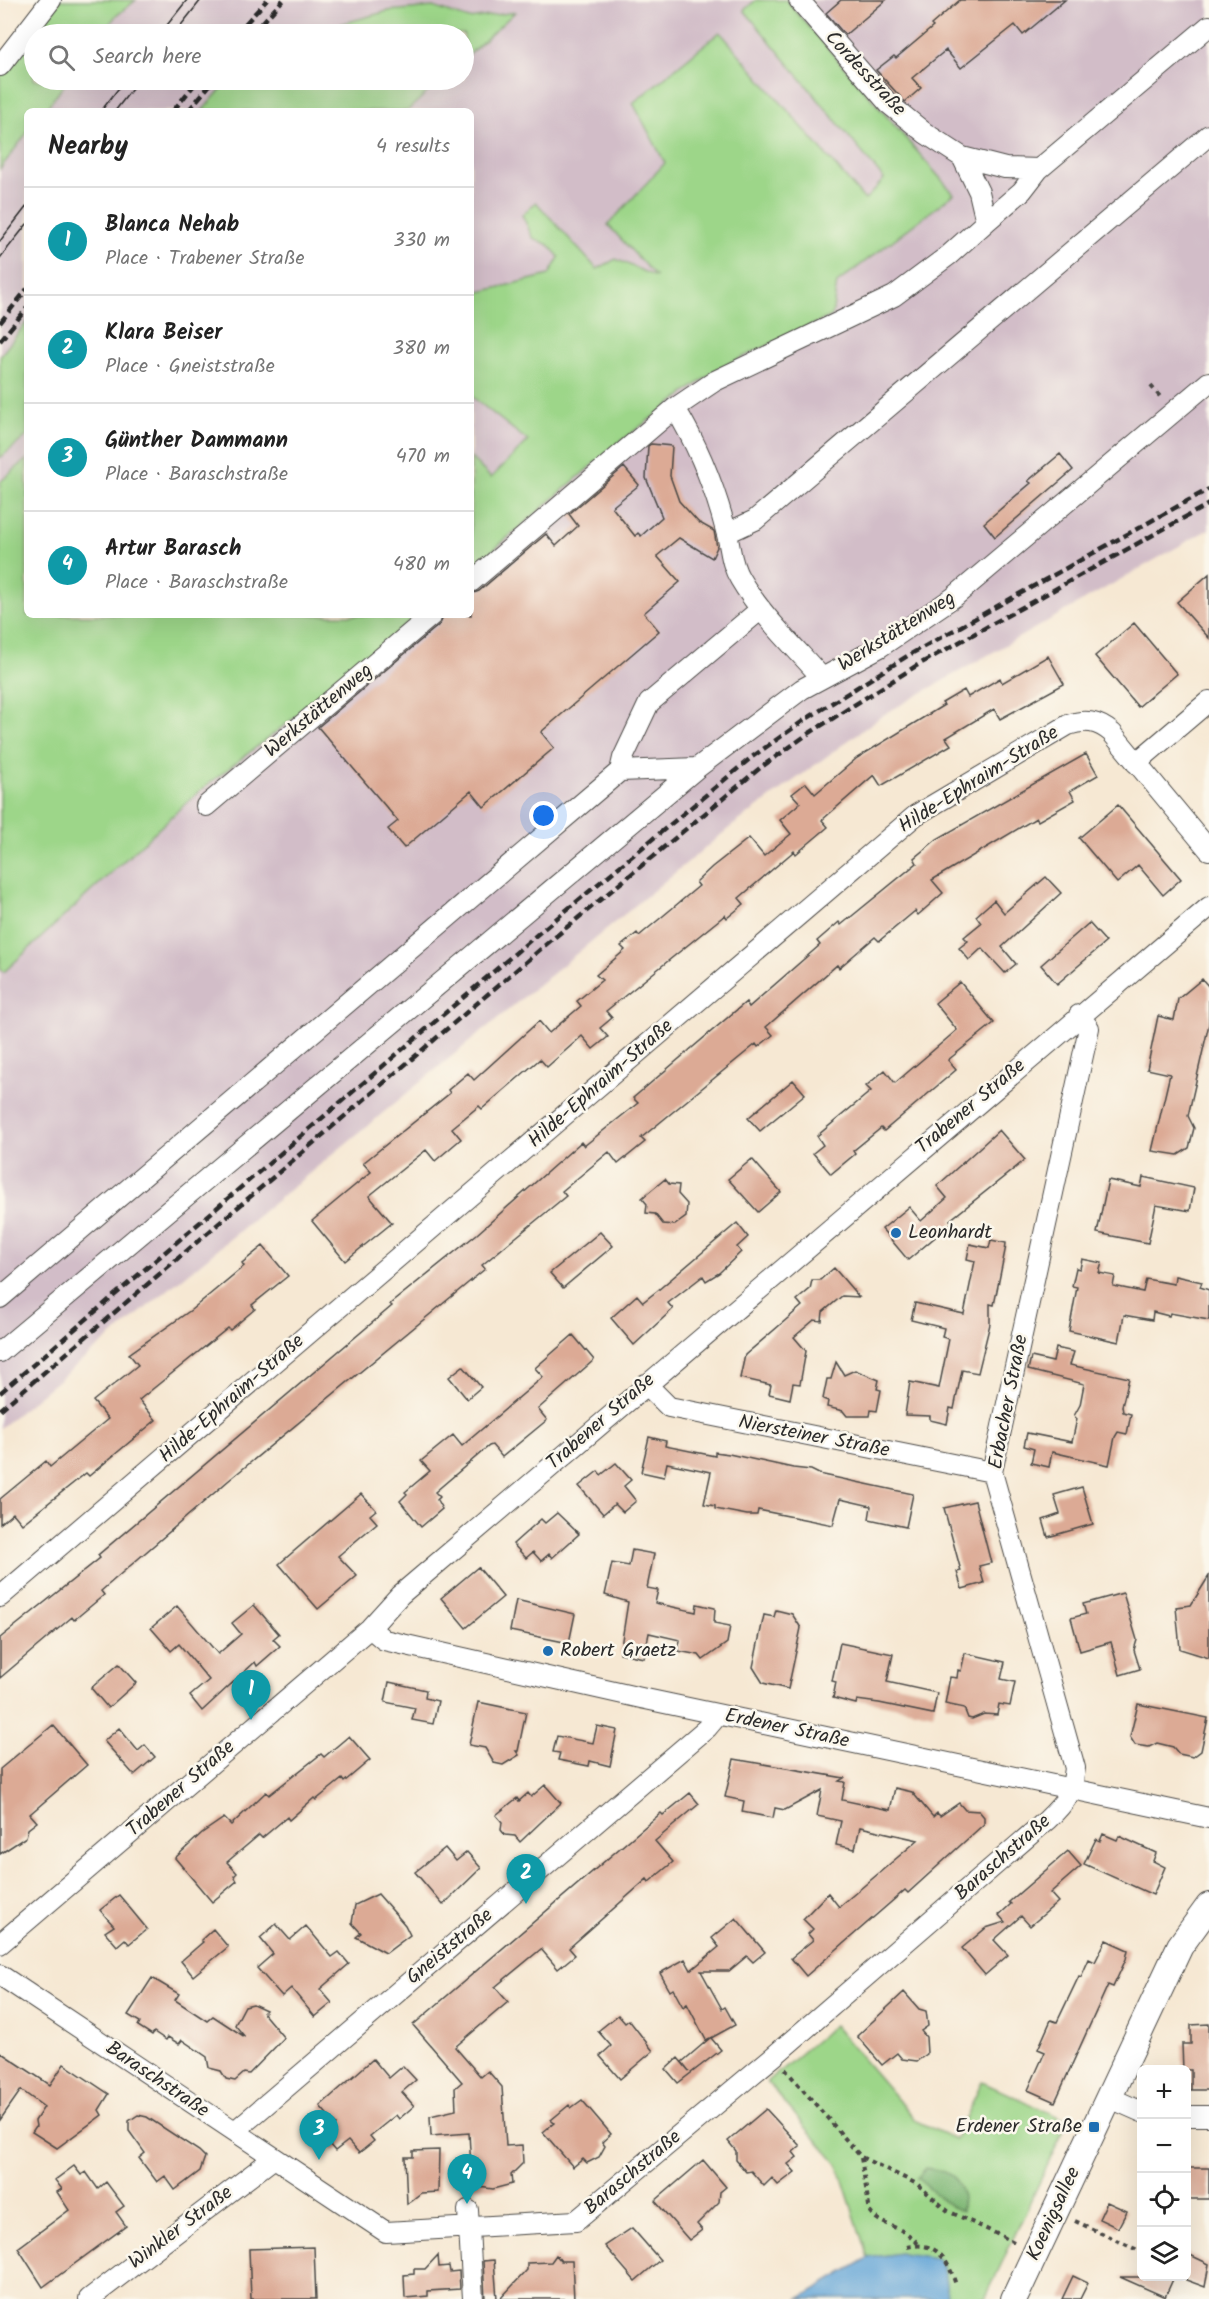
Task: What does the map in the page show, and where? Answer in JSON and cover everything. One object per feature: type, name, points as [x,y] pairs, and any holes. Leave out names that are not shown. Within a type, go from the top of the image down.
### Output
[{"type":"main road","name":"Koenigsallee","points":[[1014,2299],[1179,1946],[1209,1906]]},
{"type":"street","points":[[32,24],[51,0]]},
{"type":"street","name":"Cordesstraße","points":[[798,0],[889,104],[925,133],[955,151],[1005,168],[1040,169]]},
{"type":"street","points":[[474,579],[675,408],[716,381],[894,296],[950,255],[1022,191],[1040,169],[1209,26]]},
{"type":"street","points":[[0,66],[24,35]]},
{"type":"street","points":[[727,532],[755,520],[1209,135]]},
{"type":"street","points":[[955,151],[979,192],[986,222]]},
{"type":"street","name":"Werkstättenweg","points":[[675,408],[695,441],[727,532],[729,554],[739,578],[761,609],[822,678],[880,647],[954,597],[1170,407],[1209,382]]},
{"type":"street","points":[[0,1298],[620,771],[623,758],[649,703],[761,609]]},
{"type":"street","name":"Werkstättenweg","points":[[206,806],[428,618]]},
{"type":"street","points":[[0,1352],[697,768],[763,716],[822,678]]},
{"type":"street","points":[[1136,763],[1209,701]]},
{"type":"street","name":"Hilde-Ephraim-Straße","points":[[0,1597],[916,815],[1068,725],[1081,721],[1104,726],[1209,850]]},
{"type":"street","points":[[620,771],[697,768]]},
{"type":"street","name":"Trabener Straße","points":[[0,1944],[370,1628],[400,1595],[1079,1015],[1209,907]]},
{"type":"street","name":"Erbacher Straße","points":[[1072,1788],[1074,1768],[1071,1753],[992,1472],[1089,1029],[1079,1015]]},
{"type":"street","name":"Niersteiner Straße","points":[[646,1384],[669,1407],[992,1472]]},
{"type":"street","name":"Erdener Straße","points":[[370,1628],[384,1640],[718,1715],[1209,1818]]},
{"type":"street","name":"Gneiststraße","points":[[235,2131],[707,1728],[718,1715]]},
{"type":"street","name":"Baraschstraße","points":[[0,1975],[386,2232],[469,2219],[576,2221],[774,2056],[1047,1820],[1064,1804],[1072,1788]]},
{"type":"street","points":[[1108,2097],[1137,2110]]},
{"type":"street","points":[[1191,2116],[1209,2116]]},
{"type":"street","name":"Winkler Straße","points":[[89,2299],[274,2158]]},
{"type":"street","points":[[469,2219],[474,2299]]},
{"type":"path","points":[[1151,386],[1170,407]]},
{"type":"path","points":[[782,2065],[861,2157],[917,2184],[948,2211],[1014,2242]]},
{"type":"path","points":[[861,2157],[870,2212],[875,2219],[902,2229],[918,2244],[934,2248],[943,2255],[956,2285]]},
{"type":"path","points":[[1074,2221],[1137,2250]]},
{"type":"path","points":[[907,2247],[918,2244]]},
{"type":"shaded area","points":[[136,0],[1209,0],[1209,529],[883,715],[728,829],[0,1428],[0,169],[24,137],[24,618],[474,618],[474,108],[46,108],[60,90],[474,90],[474,24],[110,24]]},
{"type":"green space","points":[[59,0],[136,0],[110,24],[40,24]]},
{"type":"green space","points":[[756,0],[786,0],[954,194],[837,283],[832,316],[719,368],[618,443],[474,566],[474,461],[491,478],[528,441],[474,398],[474,290],[476,293],[549,275],[559,257],[549,245],[533,238],[522,215],[536,202],[597,269],[616,259],[656,277],[608,225],[665,163],[633,103],[720,32],[865,200],[884,179],[744,10]]},
{"type":"green space","points":[[433,7],[469,19],[515,12],[474,50],[474,24],[341,24],[388,11]]},
{"type":"green space","points":[[24,45],[24,90],[60,90],[46,108],[24,108],[24,137],[0,169],[0,76]]},
{"type":"green space","points":[[220,90],[430,90],[410,108],[205,108]]},
{"type":"green space","points":[[24,326],[24,438],[0,458],[0,356]]},
{"type":"green space","points":[[24,462],[24,618],[414,618],[325,694],[197,793],[4,972],[0,969],[0,482]]},
{"type":"green space","points":[[834,2025],[916,2121],[955,2139],[982,2082],[1068,2121],[985,2299],[947,2299],[942,2265],[901,2253],[868,2258],[838,2165],[767,2082]]},
{"type":"green space","points":[[926,2168],[944,2172],[955,2180],[961,2192],[962,2211],[950,2206],[917,2178]]},
{"type":"water","points":[[901,2253],[936,2258],[944,2272],[947,2299],[799,2299],[868,2258]]},
{"type":"building","points":[[841,0],[886,0],[845,35],[826,13]]},
{"type":"building","points":[[960,0],[1065,0],[1023,35],[1015,25],[961,68],[946,50],[912,78],[921,88],[905,102],[876,70],[894,56],[896,58],[933,27],[931,25]]},
{"type":"building","points":[[651,444],[672,446],[670,476],[679,501],[698,522],[714,531],[717,547],[712,558],[679,538],[657,556],[680,582],[644,613],[659,631],[541,732],[554,748],[484,807],[471,791],[404,848],[388,829],[398,821],[318,727],[440,624],[443,618],[474,618],[474,593],[546,534],[556,546],[578,526],[569,514],[624,467],[639,485],[612,507],[635,536],[638,533],[641,536],[662,517],[646,478],[648,446]]},
{"type":"building","points":[[1060,454],[1073,470],[995,537],[984,523],[1031,483],[1028,481]]},
{"type":"building","points":[[1209,574],[1209,638],[1177,602]]},
{"type":"building","points":[[1134,623],[1177,674],[1138,707],[1095,656]]},
{"type":"building","points":[[1048,656],[1064,684],[1000,719],[994,709],[946,738],[951,745],[881,786],[874,775],[822,820],[828,827],[796,854],[794,851],[739,898],[744,904],[727,918],[725,915],[606,1011],[612,1018],[600,1028],[608,1037],[593,1049],[582,1036],[547,1067],[540,1059],[482,1109],[479,1106],[452,1128],[461,1139],[435,1161],[426,1150],[369,1196],[392,1223],[345,1261],[312,1221],[371,1172],[363,1163],[450,1093],[448,1090],[468,1073],[474,1080],[539,1021],[549,1033],[581,1006],[577,1001],[602,980],[596,975],[625,950],[621,946],[637,933],[639,936],[699,886],[696,882],[712,867],[749,838],[764,856],[791,834],[780,820],[800,803],[792,794],[806,783],[815,794],[857,758],[944,705],[942,703],[964,690],[968,697],[1000,678],[1002,683]]},
{"type":"building","points":[[1086,754],[1098,775],[1070,791],[1075,800],[1038,821],[1036,818],[932,880],[943,893],[918,915],[915,911],[879,941],[875,937],[839,968],[837,965],[766,1027],[773,1035],[758,1047],[756,1044],[641,1138],[645,1142],[618,1164],[609,1152],[562,1191],[566,1196],[482,1265],[485,1269],[228,1481],[101,1591],[104,1595],[74,1620],[72,1617],[0,1678],[0,1638],[100,1558],[98,1555],[392,1306],[390,1304],[477,1234],[581,1142],[584,1146],[638,1103],[633,1098],[746,1002],[749,1007],[820,945],[817,941],[839,922],[841,925],[917,863],[914,858],[937,839]]},
{"type":"building","points":[[1118,805],[1181,879],[1163,895],[1138,865],[1117,883],[1079,838]]},
{"type":"building","points":[[1046,877],[1061,893],[1002,947],[1016,964],[1005,973],[982,948],[969,960],[959,948],[968,941],[964,937],[981,923],[976,916],[994,900],[1004,913]]},
{"type":"building","points":[[1089,923],[1106,942],[1057,984],[1041,965]]},
{"type":"building","points":[[1202,979],[1209,987],[1209,1024],[1188,1116],[1194,1128],[1189,1148],[1178,1155],[1152,1151],[1170,1074],[1147,1069],[1158,1016],[1174,1020],[1178,999]]},
{"type":"building","points":[[960,982],[994,1023],[948,1060],[956,1070],[884,1131],[881,1128],[853,1151],[855,1154],[831,1174],[813,1153],[823,1145],[817,1136],[871,1091],[866,1086],[885,1070],[895,1083],[957,1030],[935,1003]]},
{"type":"building","points":[[793,1080],[805,1094],[760,1131],[748,1118]]},
{"type":"building","points":[[999,1130],[1025,1160],[950,1220],[953,1222],[908,1260],[882,1229],[909,1207],[921,1221],[947,1198],[937,1186]]},
{"type":"building","points":[[752,1159],[781,1192],[758,1212],[728,1179]]},
{"type":"building","points":[[1143,1177],[1194,1188],[1190,1211],[1156,1205],[1148,1243],[1097,1233],[1108,1180],[1141,1187]]},
{"type":"building","points":[[665,1179],[669,1184],[679,1185],[678,1194],[687,1204],[686,1217],[675,1225],[663,1224],[655,1214],[646,1213],[647,1204],[642,1198]]},
{"type":"building","points":[[737,1223],[748,1237],[737,1247],[741,1252],[719,1273],[706,1281],[703,1276],[668,1303],[673,1309],[634,1345],[611,1318],[637,1295],[643,1302]]},
{"type":"building","points":[[600,1232],[613,1246],[563,1288],[550,1273]]},
{"type":"building","points":[[991,1240],[1006,1243],[994,1305],[990,1304],[990,1324],[978,1373],[962,1370],[954,1409],[950,1408],[947,1424],[930,1420],[930,1416],[905,1415],[910,1382],[939,1388],[949,1339],[942,1337],[944,1328],[911,1320],[915,1303],[964,1314],[975,1261],[967,1259],[970,1244],[989,1248]]},
{"type":"building","points":[[263,1246],[288,1276],[252,1305],[255,1309],[230,1330],[228,1328],[139,1400],[156,1420],[89,1476],[86,1473],[22,1524],[13,1513],[0,1524],[0,1499],[46,1461],[50,1467],[108,1419],[93,1401],[138,1365],[129,1354],[191,1310],[244,1266],[242,1263]]},
{"type":"building","points":[[1082,1259],[1102,1263],[1099,1273],[1115,1276],[1113,1286],[1143,1292],[1146,1279],[1174,1284],[1175,1276],[1202,1282],[1200,1287],[1209,1290],[1209,1320],[1153,1312],[1152,1320],[1124,1315],[1119,1342],[1069,1331],[1077,1287],[1072,1286],[1076,1268],[1080,1269]]},
{"type":"building","points":[[834,1268],[859,1297],[842,1296],[823,1312],[822,1321],[814,1320],[794,1337],[806,1351],[800,1384],[793,1383],[790,1399],[769,1394],[771,1385],[740,1378],[745,1355],[802,1306],[797,1300],[810,1289],[812,1280],[820,1280]]},
{"type":"building","points":[[573,1335],[594,1360],[538,1409],[547,1420],[502,1457],[492,1445],[489,1446],[435,1492],[440,1497],[437,1500],[442,1509],[421,1527],[400,1501],[407,1494],[405,1492],[430,1471],[421,1461],[453,1435],[462,1446],[543,1377],[535,1368]]},
{"type":"building","points":[[1056,1348],[1074,1352],[1070,1365],[1129,1378],[1122,1406],[1123,1412],[1131,1414],[1127,1434],[1118,1432],[1115,1437],[1109,1465],[1052,1452],[1049,1467],[1031,1463],[1034,1449],[1024,1446],[1027,1433],[1072,1442],[1077,1419],[1074,1416],[1080,1405],[1084,1384],[1028,1370],[1031,1357],[1053,1362]]},
{"type":"building","points":[[836,1362],[844,1375],[855,1370],[879,1380],[877,1389],[881,1390],[877,1411],[871,1410],[870,1416],[847,1416],[843,1411],[827,1407],[828,1401],[823,1399],[827,1379],[831,1379]]},
{"type":"building","points":[[463,1366],[481,1387],[467,1399],[449,1377]]},
{"type":"building","points":[[649,1437],[666,1441],[665,1446],[715,1456],[715,1452],[729,1454],[913,1494],[906,1527],[869,1519],[871,1506],[840,1499],[833,1525],[758,1510],[757,1515],[747,1515],[715,1509],[715,1506],[704,1504],[711,1472],[667,1463],[664,1477],[641,1472]]},
{"type":"building","points":[[616,1463],[631,1480],[624,1486],[636,1501],[623,1512],[615,1504],[603,1514],[579,1486],[598,1471],[601,1475]]},
{"type":"building","points":[[1082,1487],[1093,1524],[1048,1537],[1043,1520],[1060,1514],[1054,1495]]},
{"type":"building","points":[[361,1494],[376,1510],[370,1515],[377,1523],[338,1556],[357,1576],[318,1609],[279,1564]]},
{"type":"building","points":[[975,1501],[991,1563],[979,1566],[984,1583],[962,1589],[957,1572],[961,1571],[944,1508]]},
{"type":"building","points":[[557,1513],[579,1534],[552,1558],[549,1554],[541,1561],[533,1552],[526,1558],[513,1544],[541,1519],[545,1523]]},
{"type":"building","points":[[632,1550],[654,1554],[647,1588],[658,1590],[655,1603],[696,1612],[697,1604],[715,1608],[714,1623],[730,1626],[727,1643],[703,1660],[699,1655],[678,1651],[680,1640],[649,1633],[644,1658],[620,1653],[628,1602],[605,1595],[612,1563],[629,1566]]},
{"type":"building","points":[[478,1567],[503,1597],[466,1628],[441,1598]]},
{"type":"building","points":[[1209,1576],[1209,1658],[1180,1649],[1176,1607],[1191,1605]]},
{"type":"building","points":[[1123,1593],[1137,1640],[1134,1650],[1140,1669],[1120,1675],[1111,1642],[1080,1651],[1071,1618],[1086,1614],[1083,1604]]},
{"type":"building","points":[[516,1600],[575,1614],[569,1643],[510,1631]]},
{"type":"building","points":[[254,1605],[279,1634],[273,1639],[280,1646],[257,1666],[255,1662],[202,1711],[190,1696],[209,1680],[179,1644],[171,1651],[151,1628],[177,1606],[218,1654],[241,1634],[232,1623]]},
{"type":"building","points":[[776,1610],[792,1614],[801,1628],[788,1689],[763,1683],[753,1667],[764,1615],[774,1617]]},
{"type":"building","points":[[840,1643],[893,1654],[887,1682],[937,1693],[933,1714],[879,1703],[857,1700],[856,1704],[833,1698],[836,1682],[832,1681]]},
{"type":"building","points":[[965,1653],[1005,1662],[1001,1679],[1015,1682],[1010,1706],[999,1704],[997,1715],[984,1714],[972,1719],[968,1718],[964,1708],[945,1704],[950,1677],[957,1678]]},
{"type":"building","points":[[119,1664],[136,1683],[108,1708],[91,1688]]},
{"type":"building","points":[[389,1682],[426,1690],[425,1698],[438,1701],[433,1724],[412,1720],[415,1708],[385,1702]]},
{"type":"building","points":[[478,1702],[526,1712],[518,1751],[516,1751],[519,1755],[503,1765],[494,1763],[485,1748],[469,1745]]},
{"type":"building","points":[[1138,1704],[1208,1718],[1201,1751],[1193,1757],[1179,1754],[1173,1747],[1157,1743],[1149,1747],[1135,1745],[1130,1737]]},
{"type":"building","points":[[53,1725],[87,1765],[30,1814],[37,1822],[28,1829],[26,1837],[0,1854],[0,1769]]},
{"type":"building","points":[[597,1726],[617,1730],[610,1766],[590,1761],[589,1766],[558,1760],[560,1753],[553,1752],[557,1736],[593,1743]]},
{"type":"building","points":[[119,1728],[138,1751],[145,1745],[155,1757],[134,1775],[104,1741]]},
{"type":"building","points":[[349,1736],[370,1760],[344,1782],[342,1779],[316,1800],[314,1798],[289,1820],[287,1817],[262,1838],[259,1835],[227,1862],[237,1873],[234,1876],[237,1881],[212,1902],[175,1858],[202,1833],[224,1818],[231,1825],[266,1792],[269,1795],[321,1754],[324,1757]]},
{"type":"building","points":[[734,1759],[844,1778],[839,1781],[845,1782],[842,1800],[890,1810],[895,1788],[912,1792],[933,1817],[937,1813],[940,1816],[959,1803],[965,1810],[979,1811],[984,1817],[984,1824],[908,1893],[905,1890],[806,1976],[791,1958],[813,1940],[808,1934],[813,1929],[803,1919],[828,1893],[839,1907],[918,1840],[860,1827],[855,1849],[836,1845],[841,1821],[817,1816],[822,1790],[785,1810],[775,1808],[773,1818],[742,1812],[744,1801],[725,1797]]},
{"type":"building","points":[[545,1785],[561,1803],[520,1842],[515,1836],[505,1835],[501,1830],[502,1822],[496,1815],[517,1798],[519,1801],[528,1793],[531,1797]]},
{"type":"building","points":[[690,1793],[699,1804],[655,1841],[673,1862],[649,1882],[647,1879],[569,1948],[575,1955],[558,1969],[541,1949],[495,1987],[508,2002],[455,2047],[481,2077],[488,2071],[502,2087],[506,2146],[522,2145],[523,2163],[511,2175],[512,2184],[493,2189],[472,2186],[469,2133],[431,2136],[430,2116],[456,2110],[455,2088],[462,2082],[413,2025],[661,1813],[663,1815]]},
{"type":"building","points":[[1103,1834],[1117,1840],[1119,1836],[1156,1853],[1153,1861],[1165,1867],[1153,1895],[1084,1864],[1096,1839],[1100,1841]]},
{"type":"building","points":[[445,1848],[456,1861],[467,1852],[481,1868],[443,1905],[415,1872]]},
{"type":"building","points":[[1068,1851],[1081,1866],[1050,1893],[1058,1902],[1030,1926],[1021,1916],[994,1940],[1008,1955],[985,1975],[962,1948],[986,1928],[1005,1922],[999,1915],[1011,1904],[1009,1902]]},
{"type":"building","points":[[378,1894],[405,1925],[410,1935],[386,1953],[356,1937],[361,1933],[352,1923],[355,1905]]},
{"type":"building","points":[[119,1895],[147,1929],[129,1944],[125,1939],[117,1946],[105,1932],[114,1926],[100,1910]]},
{"type":"building","points":[[736,1918],[765,1952],[753,1962],[747,1956],[729,1971],[701,1971],[722,2009],[725,2007],[735,2025],[711,2038],[721,2050],[678,2083],[666,2069],[678,2058],[689,2071],[682,2062],[710,2038],[706,2040],[687,2004],[683,2007],[673,1989],[670,1991],[660,1973],[685,1959],[691,1970],[719,1947],[712,1938]]},
{"type":"building","points":[[276,1924],[290,1940],[306,1926],[332,1957],[339,1952],[349,1964],[320,1989],[332,2003],[315,2017],[291,1988],[282,1996],[257,1968],[273,1954],[260,1938]]},
{"type":"building","points":[[213,1929],[228,1947],[193,1976],[181,1961],[203,1942],[201,1940]]},
{"type":"building","points":[[1106,1940],[1128,1950],[1126,1959],[1113,1987],[1108,1985],[1055,2102],[1028,2090],[1045,2052],[1038,2049],[1051,2020],[1057,2022],[1089,1959],[1095,1962]]},
{"type":"building","points":[[152,1978],[179,1994],[175,2000],[207,2021],[213,2016],[245,2037],[235,2025],[245,2006],[253,2004],[266,2010],[263,2013],[284,2038],[249,2074],[244,2073],[235,2081],[226,2079],[221,2071],[209,2068],[207,2057],[182,2040],[179,2044],[168,2037],[166,2040],[154,2032],[152,2035],[138,2026],[140,2022],[128,2015]]},
{"type":"building","points":[[904,1992],[919,2009],[926,2011],[928,2026],[921,2031],[926,2037],[927,2054],[917,2061],[902,2059],[897,2053],[882,2065],[857,2036]]},
{"type":"building","points":[[618,2015],[625,2023],[629,2020],[653,2051],[620,2079],[600,2056],[611,2046],[598,2031]]},
{"type":"building","points":[[1209,2024],[1209,2090],[1191,2090],[1191,2065],[1183,2065],[1182,2044],[1191,2044],[1191,2025]]},
{"type":"building","points":[[0,2052],[50,2085],[64,2064],[109,2094],[99,2110],[102,2115],[57,2148],[32,2132],[36,2126],[35,2121],[44,2107],[21,2090],[0,2120]]},
{"type":"building","points":[[373,2059],[389,2078],[403,2066],[416,2080],[402,2092],[414,2106],[399,2119],[396,2115],[370,2136],[374,2141],[359,2153],[348,2141],[335,2151],[323,2137],[336,2125],[320,2106]]},
{"type":"building","points":[[582,2100],[611,2134],[602,2142],[605,2146],[599,2157],[587,2163],[583,2159],[573,2167],[543,2132],[554,2123],[551,2120],[569,2105],[571,2108]]},
{"type":"building","points":[[766,2109],[800,2146],[793,2152],[797,2157],[788,2164],[795,2172],[778,2185],[772,2178],[764,2186],[751,2171],[746,2172],[736,2160],[736,2151],[728,2141]]},
{"type":"building","points":[[138,2115],[147,2117],[205,2157],[200,2171],[175,2190],[165,2176],[157,2182],[139,2158],[145,2153],[129,2131],[129,2121]]},
{"type":"building","points":[[439,2150],[438,2192],[421,2193],[407,2204],[405,2157],[413,2157],[413,2151]]},
{"type":"building","points":[[703,2160],[726,2187],[720,2192],[719,2202],[697,2224],[702,2230],[689,2240],[655,2201]]},
{"type":"building","points":[[74,2166],[81,2175],[86,2172],[98,2189],[106,2182],[124,2206],[116,2212],[126,2226],[43,2287],[18,2248],[69,2210],[57,2192],[62,2189],[55,2180]]},
{"type":"building","points":[[1191,2168],[1209,2168],[1209,2199],[1191,2199]]},
{"type":"building","points":[[1107,2202],[1127,2211],[1118,2228],[1099,2219]]},
{"type":"building","points":[[632,2228],[660,2260],[635,2281],[605,2246]]},
{"type":"building","points":[[314,2247],[316,2299],[251,2299],[249,2249]]},
{"type":"building","points":[[438,2255],[439,2267],[449,2266],[450,2272],[459,2271],[460,2289],[428,2291],[428,2296],[405,2298],[404,2275],[414,2274],[414,2269],[425,2269]]},
{"type":"building","points":[[556,2255],[561,2261],[572,2261],[574,2299],[500,2299],[527,2270],[527,2263],[551,2262]]},
{"type":"building","points":[[1191,2255],[1209,2264],[1205,2287],[1189,2281],[1191,2281]]},
{"type":"building","points":[[494,2260],[497,2299],[485,2299],[483,2261]]},
{"type":"building","points":[[1073,2276],[1088,2283],[1080,2299],[1062,2299]]},
{"type":"building","points":[[1120,2277],[1137,2277],[1137,2281],[1172,2281],[1165,2297]]},
{"type":"tram line","points":[[168,24],[187,0]]},
{"type":"tram line","points":[[182,24],[201,0]]},
{"type":"tram line","points":[[103,108],[117,90]]},
{"type":"tram line","points":[[117,108],[131,90]]},
{"type":"tram line","points":[[0,241],[24,210]]},
{"type":"tram line","points":[[0,258],[24,228]]},
{"type":"railway","points":[[245,24],[267,0]]},
{"type":"railway","points":[[261,24],[283,0]]},
{"type":"railway","points":[[175,108],[190,90]]},
{"type":"railway","points":[[191,108],[206,90]]},
{"type":"railway","points":[[0,323],[24,293]]},
{"type":"railway","points":[[0,341],[24,312]]},
{"type":"railway","points":[[0,1393],[540,932],[752,757],[803,721],[909,655],[1209,489]]},
{"type":"railway","points":[[0,1410],[549,942],[760,768],[808,734],[916,666],[1209,504]]},
{"type":"place","name":"Leonhardt","points":[[896,1233]]},
{"type":"place","name":"Robert Graetz","points":[[548,1651]]},
{"type":"place","name":"Blanca Nehab","points":[[251,1720]]},
{"type":"place","name":"Klara Beiser","points":[[526,1904]]},
{"type":"place","name":"Erdener Straße","points":[[1094,2127]]},
{"type":"place","name":"Günther Dammann","points":[[319,2160]]},
{"type":"place","name":"Artur Barasch","points":[[467,2204]]}]
